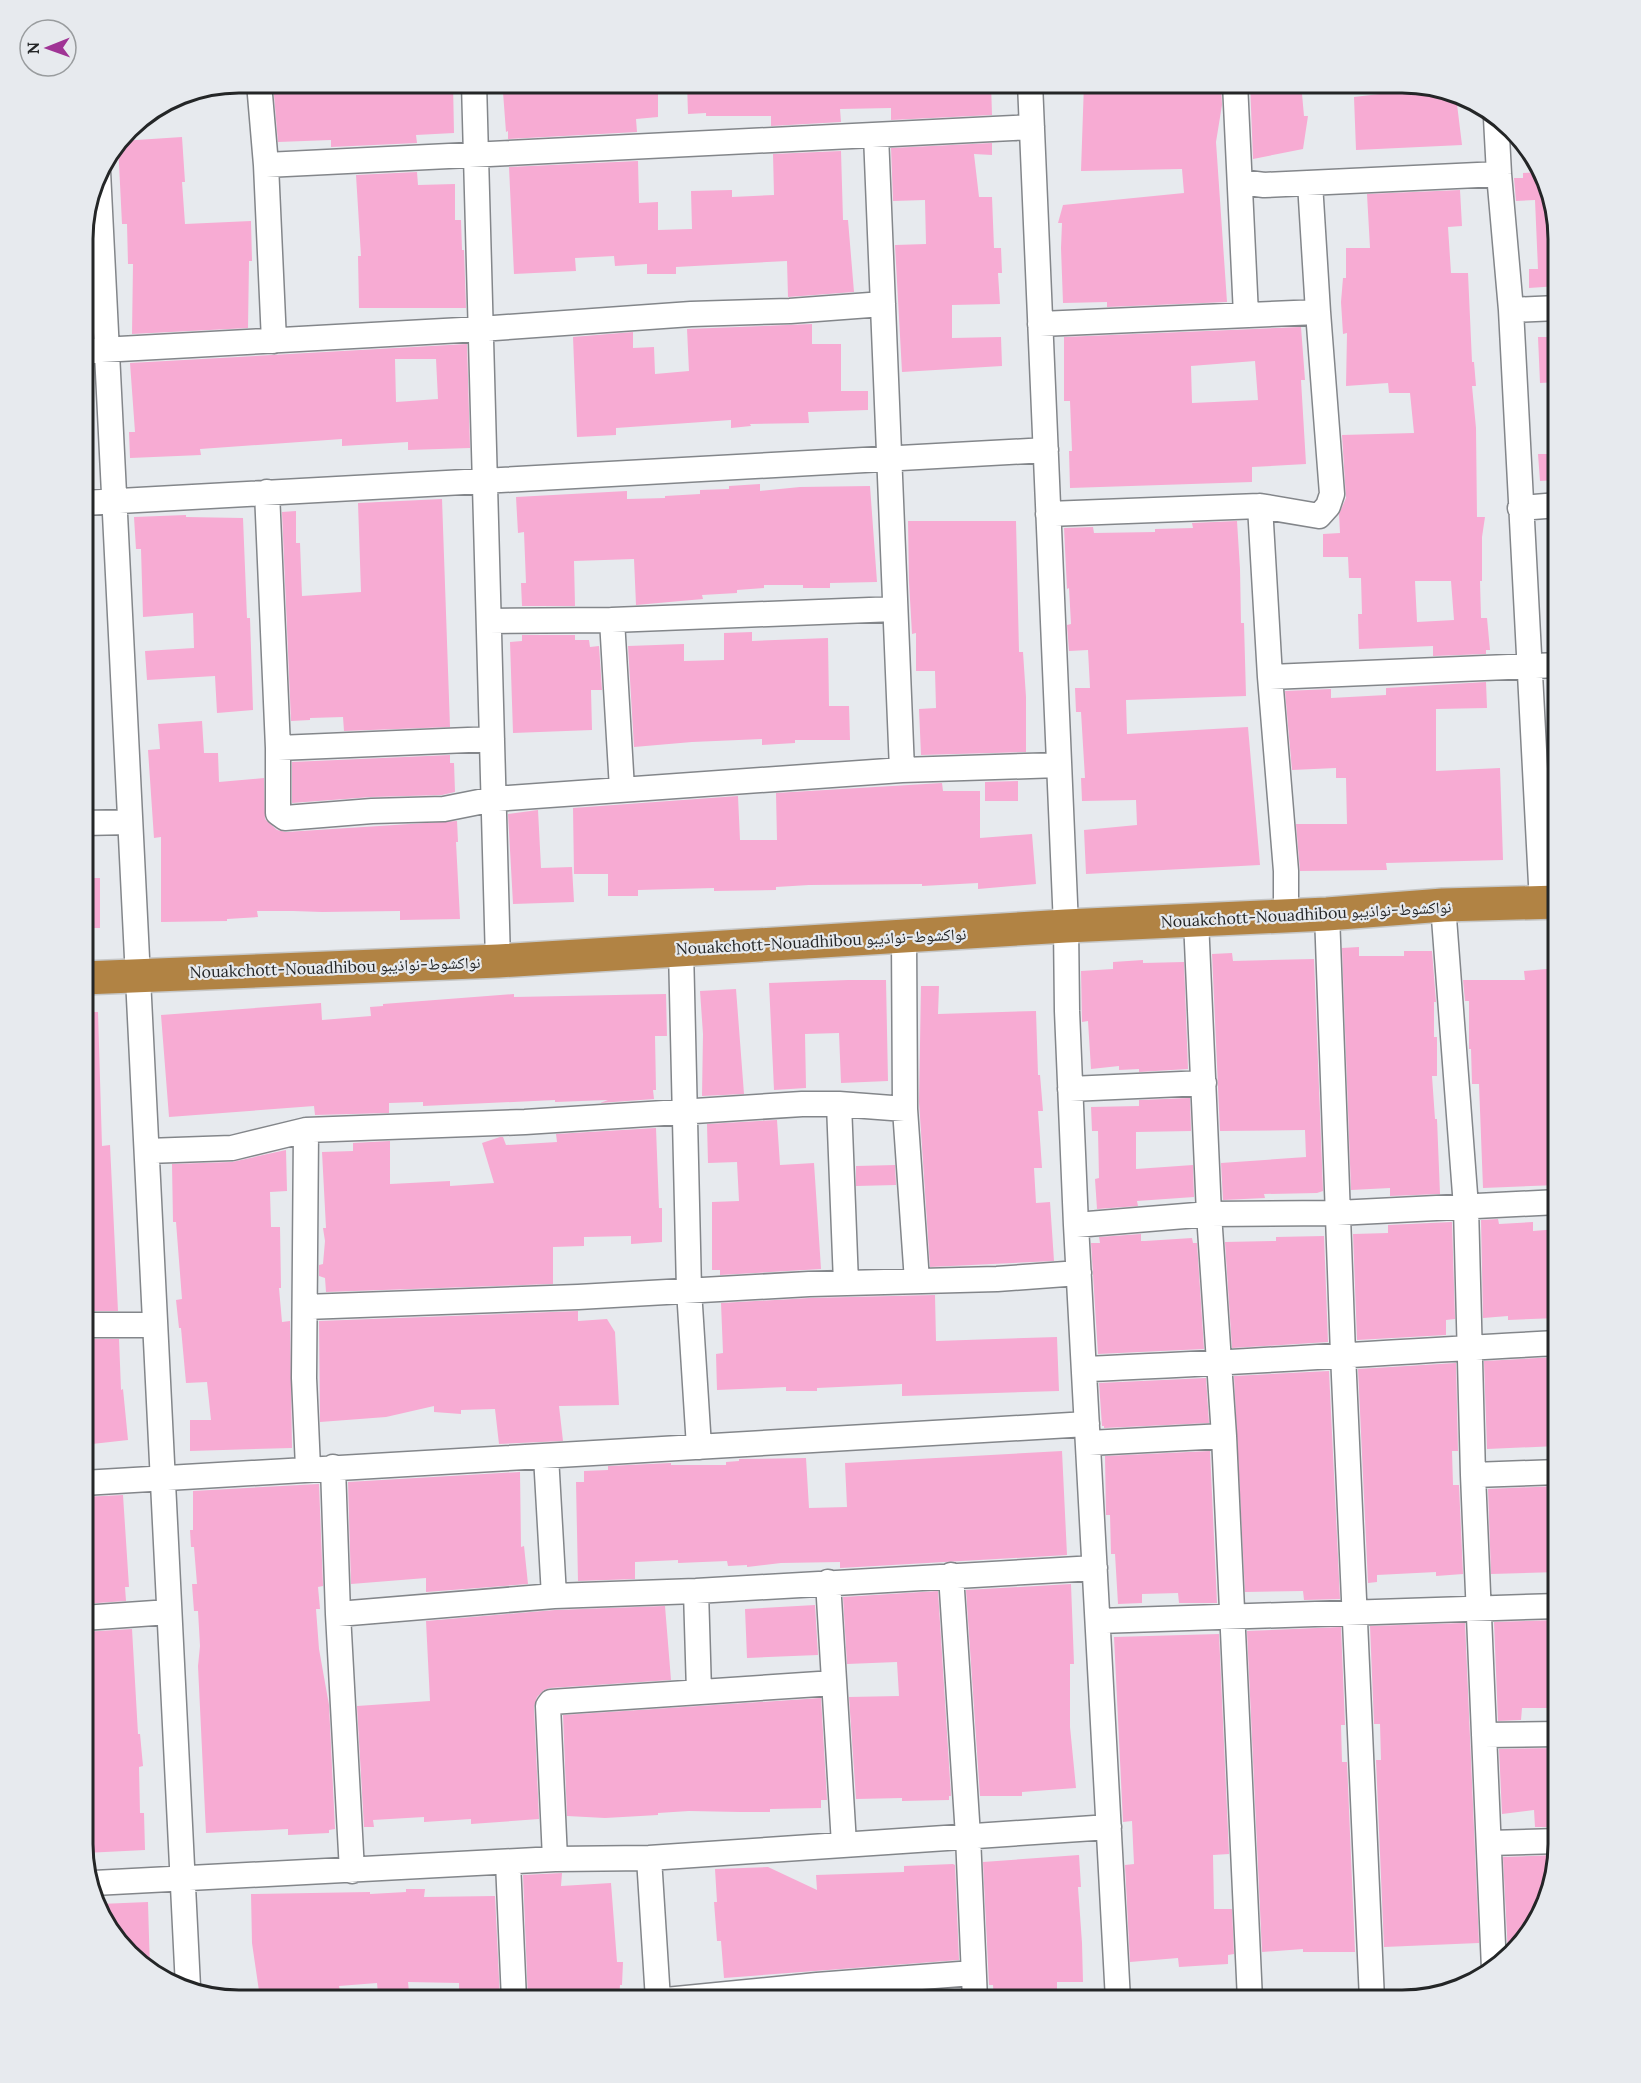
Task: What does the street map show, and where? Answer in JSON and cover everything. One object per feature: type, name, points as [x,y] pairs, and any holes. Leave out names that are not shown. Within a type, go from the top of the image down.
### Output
[{"type":"highway","name":"Nouakchott-Nouadhibou نواكشوط-نواذيبو","points":[[93,977],[498,961],[1066,926],[1327,914],[1443,905],[1548,902]]},
{"type":"street","points":[[260,93],[266,165],[274,341]]},
{"type":"street","points":[[474,93],[498,961]]},
{"type":"street","points":[[1030,93],[1066,926],[1078,1273],[1117,1990]]},
{"type":"street","points":[[1236,93],[1246,315]]},
{"type":"street","points":[[266,165],[1032,127]]},
{"type":"street","points":[[1497,128],[1511,310],[1530,667],[1548,792]]},
{"type":"street","points":[[876,135],[902,770]]},
{"type":"street","points":[[1240,182],[1264,185],[1499,174]]},
{"type":"street","points":[[1048,514],[1260,506],[1318,516],[1328,506],[1332,494],[1311,183]]},
{"type":"street","points":[[99,197],[188,1980]]},
{"type":"street","points":[[93,351],[883,304]]},
{"type":"street","points":[[1511,310],[1548,308]]},
{"type":"street","points":[[1040,324],[1318,312]]},
{"type":"street","points":[[93,503],[1046,450]]},
{"type":"street","points":[[267,492],[278,748],[278,813],[285,818],[372,811],[444,809],[494,799],[622,789],[902,770],[1059,765]]},
{"type":"street","points":[[1260,506],[1270,677],[1286,871],[1286,916]]},
{"type":"street","points":[[1520,507],[1548,506]]},
{"type":"street","points":[[489,621],[612,620],[895,609]]},
{"type":"street","points":[[612,620],[622,789]]},
{"type":"street","points":[[1270,677],[1548,666]]},
{"type":"street","points":[[278,748],[492,739]]},
{"type":"street","points":[[93,823],[130,822]]},
{"type":"street","points":[[1443,905],[1466,1207],[1473,1475],[1494,1957]]},
{"type":"street","points":[[1327,914],[1337,1213],[1371,1990]]},
{"type":"street","points":[[1196,920],[1209,1214],[1224,1436],[1249,1990]]},
{"type":"street","points":[[904,937],[905,1109],[917,1281]]},
{"type":"street","points":[[681,949],[688,1290],[699,1447]]},
{"type":"street","points":[[1070,1089],[1204,1083]]},
{"type":"street","points":[[147,1151],[232,1148],[306,1130],[525,1122],[802,1104],[905,1109]]},
{"type":"street","points":[[839,1104],[846,1283]]},
{"type":"street","points":[[306,1130],[304,1378],[309,1468]]},
{"type":"street","points":[[1076,1225],[1209,1214],[1337,1213],[1548,1203]]},
{"type":"street","points":[[305,1307],[578,1298],[688,1290],[997,1279],[1078,1273]]},
{"type":"street","points":[[93,1325],[155,1325]]},
{"type":"street","points":[[1085,1369],[1219,1364],[1343,1354],[1548,1343]]},
{"type":"street","points":[[93,1482],[699,1447],[1088,1434],[1224,1436]]},
{"type":"street","points":[[546,1456],[554,1596]]},
{"type":"street","points":[[333,1467],[338,1614],[352,1870]]},
{"type":"street","points":[[1473,1475],[1548,1472]]},
{"type":"street","points":[[338,1614],[554,1596],[696,1591],[1095,1568]]},
{"type":"street","points":[[951,1575],[968,1836],[974,1990]]},
{"type":"street","points":[[828,1582],[844,1844]]},
{"type":"street","points":[[696,1591],[699,1692]]},
{"type":"street","points":[[1098,1621],[1548,1606]]},
{"type":"street","points":[[93,1617],[169,1612]]},
{"type":"street","points":[[555,1859],[548,1706],[550,1703],[834,1683]]},
{"type":"street","points":[[1484,1735],[1548,1734]]},
{"type":"street","points":[[98,1883],[555,1859],[649,1858],[1109,1827]]},
{"type":"street","points":[[1489,1843],[1548,1840]]},
{"type":"street","points":[[649,1858],[657,1990]]},
{"type":"street","points":[[508,1862],[514,1990]]},
{"type":"street","points":[[840,1990],[973,1973]]},
{"type":"building","points":[[274,93],[453,93],[454,133],[416,135],[417,143],[331,147],[331,140],[278,142]]},
{"type":"building","points":[[503,93],[658,93],[658,117],[636,119],[637,132],[508,139],[508,131],[506,132]]},
{"type":"building","points":[[687,93],[991,93],[992,115],[891,120],[891,108],[840,109],[841,122],[771,126],[771,116],[688,114]]},
{"type":"building","points":[[1084,93],[1221,93],[1222,105],[1216,142],[1227,302],[1107,307],[1107,302],[1063,303],[1062,223],[1058,223],[1063,205],[1184,193],[1182,169],[1081,171]]},
{"type":"building","points":[[1250,93],[1302,93],[1304,116],[1308,116],[1303,149],[1253,159]]},
{"type":"building","points":[[1412,93],[1457,104],[1462,145],[1356,150],[1354,97]]},
{"type":"building","points":[[182,137],[185,224],[251,221],[252,261],[249,261],[248,328],[132,334],[133,264],[128,264],[127,224],[122,224],[119,157],[132,140]]},
{"type":"building","points":[[992,143],[992,155],[974,154],[979,197],[992,197],[994,248],[1001,248],[1002,273],[998,273],[1000,304],[952,305],[952,338],[1001,337],[1002,366],[902,372],[895,245],[926,244],[925,200],[893,201],[891,148]]},
{"type":"building","points":[[841,151],[843,220],[848,220],[854,292],[788,297],[787,261],[676,267],[676,274],[647,274],[647,264],[615,266],[614,256],[575,258],[576,271],[514,274],[509,167],[638,161],[639,203],[658,202],[658,230],[692,229],[691,191],[732,190],[732,197],[774,195],[773,154]]},
{"type":"building","points":[[417,172],[418,185],[455,184],[455,220],[461,220],[466,308],[359,308],[358,256],[361,256],[356,175]]},
{"type":"building","points":[[1532,172],[1543,201],[1547,220],[1548,287],[1529,288],[1529,269],[1538,269],[1535,200],[1516,201],[1514,178],[1523,178],[1523,173]]},
{"type":"building","points":[[1460,190],[1462,226],[1448,227],[1451,273],[1468,273],[1472,362],[1474,362],[1476,386],[1472,386],[1476,428],[1477,517],[1485,517],[1482,537],[1482,581],[1480,581],[1481,618],[1487,618],[1490,650],[1486,650],[1486,654],[1433,656],[1433,646],[1359,649],[1358,614],[1362,614],[1361,578],[1349,578],[1348,557],[1323,557],[1323,534],[1340,533],[1339,514],[1346,498],[1342,435],[1414,433],[1410,393],[1389,393],[1388,383],[1346,386],[1347,333],[1343,334],[1341,302],[1343,278],[1346,278],[1346,248],[1370,248],[1367,194]],"holes":[[[1415,581],[1451,581],[1454,620],[1417,622]]]},
{"type":"building","points":[[812,324],[812,344],[841,344],[841,391],[868,391],[868,410],[808,412],[809,423],[750,424],[751,426],[731,428],[731,420],[616,428],[616,435],[577,437],[573,337],[633,332],[633,348],[654,347],[655,374],[689,371],[687,329]]},
{"type":"building","points":[[1301,327],[1305,380],[1301,380],[1306,464],[1252,467],[1252,482],[1070,488],[1069,451],[1072,451],[1070,401],[1064,401],[1064,337]],"holes":[[[1255,361],[1258,400],[1192,403],[1191,366]]]},
{"type":"building","points":[[1538,337],[1548,337],[1548,383],[1540,383]]},
{"type":"building","points":[[467,344],[470,448],[408,450],[408,442],[342,446],[342,439],[200,449],[201,455],[130,458],[129,432],[135,432],[130,363]],"holes":[[[395,359],[436,359],[438,399],[396,402]]]},
{"type":"building","points":[[1538,454],[1548,454],[1548,481],[1540,481]]},
{"type":"building","points":[[760,484],[760,491],[800,487],[870,486],[877,582],[830,583],[830,588],[764,585],[764,588],[737,590],[737,593],[702,595],[703,599],[636,605],[634,559],[574,561],[575,606],[522,606],[521,583],[526,583],[524,532],[518,533],[516,497],[627,491],[627,499],[665,498],[665,496],[700,494],[700,490],[729,489],[729,486]]},
{"type":"building","points":[[442,499],[450,727],[344,731],[343,717],[291,721],[282,512],[296,511],[296,543],[300,543],[302,596],[361,592],[358,503]]},
{"type":"building","points":[[186,515],[186,517],[243,518],[253,710],[217,713],[215,676],[147,680],[145,651],[194,648],[193,613],[143,617],[141,549],[136,549],[134,517]]},
{"type":"building","points":[[908,521],[1016,521],[1019,652],[1023,652],[1026,752],[921,755],[919,709],[936,708],[935,671],[916,671],[916,633],[912,634],[909,582]]},
{"type":"building","points":[[1237,521],[1246,696],[1126,700],[1127,734],[1248,727],[1260,865],[1086,874],[1084,830],[1137,825],[1136,800],[1082,801],[1081,778],[1085,778],[1081,712],[1076,712],[1075,688],[1090,688],[1088,650],[1069,651],[1067,625],[1071,624],[1064,528],[1093,527],[1094,533],[1155,532],[1155,529],[1193,528],[1192,523]]},
{"type":"building","points":[[752,632],[752,641],[828,638],[829,706],[849,706],[850,740],[795,740],[795,743],[762,745],[762,739],[634,747],[628,646],[684,644],[684,661],[724,660],[724,633]]},
{"type":"building","points":[[522,635],[575,635],[575,640],[589,640],[590,647],[599,646],[602,690],[591,690],[592,730],[513,733],[510,642],[522,641]]},
{"type":"building","points":[[1486,682],[1487,708],[1436,709],[1436,771],[1500,768],[1503,860],[1386,863],[1387,870],[1300,871],[1296,824],[1347,824],[1346,778],[1336,778],[1336,768],[1292,770],[1285,691],[1331,689],[1331,698],[1386,695],[1386,688]]},
{"type":"building","points":[[202,721],[204,753],[218,753],[219,782],[264,778],[265,819],[277,830],[286,832],[457,821],[460,919],[400,920],[400,911],[257,911],[258,917],[227,919],[227,921],[161,922],[161,837],[154,838],[148,750],[160,749],[158,724]]},
{"type":"building","points":[[450,755],[450,763],[454,763],[455,792],[442,795],[292,803],[292,762]]},
{"type":"building","points":[[1018,781],[1018,801],[985,801],[985,782]]},
{"type":"building","points":[[942,783],[943,791],[980,791],[980,838],[1032,834],[1036,884],[978,889],[978,883],[922,886],[922,884],[809,885],[776,887],[776,890],[714,891],[714,888],[638,890],[638,896],[608,896],[608,874],[574,874],[573,808],[738,796],[740,840],[777,840],[776,793]]},
{"type":"building","points":[[538,810],[541,868],[572,867],[574,902],[513,904],[508,814]]},
{"type":"building","points":[[93,878],[100,878],[100,928],[93,928]]},
{"type":"building","points":[[1359,947],[1359,956],[1404,956],[1404,951],[1432,951],[1436,1002],[1434,1002],[1434,1037],[1437,1037],[1437,1076],[1432,1076],[1435,1119],[1437,1119],[1440,1194],[1390,1196],[1390,1188],[1351,1190],[1342,948]]},
{"type":"building","points":[[1232,953],[1233,961],[1314,959],[1323,1191],[1264,1194],[1265,1198],[1223,1200],[1221,1163],[1306,1157],[1305,1130],[1220,1131],[1212,954]]},
{"type":"building","points":[[1143,960],[1143,963],[1184,962],[1188,1069],[1139,1072],[1139,1069],[1119,1070],[1119,1066],[1091,1069],[1088,1021],[1082,1022],[1081,971],[1113,969],[1113,962]]},
{"type":"building","points":[[1548,969],[1548,1185],[1483,1188],[1479,1084],[1472,1084],[1469,1001],[1465,1001],[1463,980],[1525,980],[1524,971]]},
{"type":"building","points":[[886,980],[888,1081],[841,1083],[839,1033],[805,1034],[806,1088],[774,1090],[769,983]]},
{"type":"building","points":[[921,986],[939,986],[938,1014],[1036,1011],[1038,1075],[1040,1075],[1043,1111],[1038,1111],[1042,1168],[1034,1168],[1036,1203],[1050,1202],[1054,1261],[930,1267],[919,1102]]},
{"type":"building","points":[[736,989],[744,1094],[702,1096],[703,1034],[700,991]]},
{"type":"building","points":[[514,994],[514,997],[666,994],[667,1036],[655,1036],[656,1090],[653,1090],[654,1099],[600,1103],[608,1100],[423,1106],[423,1102],[389,1103],[389,1113],[315,1115],[314,1106],[169,1117],[161,1015],[321,1003],[322,1020],[371,1016],[370,1007],[383,1006],[383,1004]]},
{"type":"building","points":[[93,1012],[98,1012],[102,1146],[110,1145],[118,1311],[93,1311]]},
{"type":"building","points":[[1190,1098],[1191,1131],[1136,1132],[1136,1169],[1193,1165],[1194,1197],[1137,1201],[1138,1206],[1097,1209],[1095,1179],[1099,1178],[1098,1131],[1092,1131],[1091,1107],[1139,1106],[1139,1100]]},
{"type":"building","points":[[777,1120],[780,1165],[814,1163],[821,1269],[720,1275],[720,1270],[712,1270],[712,1202],[739,1201],[737,1162],[708,1163],[707,1124]]},
{"type":"building","points":[[656,1128],[662,1242],[631,1244],[631,1236],[584,1237],[584,1246],[553,1247],[553,1284],[326,1292],[325,1278],[319,1276],[319,1265],[323,1264],[325,1241],[323,1228],[326,1228],[322,1152],[353,1151],[353,1143],[390,1141],[390,1184],[450,1181],[450,1186],[494,1183],[482,1143],[500,1137],[503,1137],[506,1145],[557,1142],[556,1134]]},
{"type":"building","points":[[286,1150],[287,1191],[270,1192],[271,1227],[280,1227],[281,1288],[279,1288],[282,1322],[290,1321],[292,1448],[190,1451],[190,1420],[211,1420],[207,1382],[186,1383],[176,1300],[182,1299],[176,1222],[173,1222],[172,1164],[232,1162]]},
{"type":"building","points":[[895,1165],[896,1185],[856,1186],[856,1166]]},
{"type":"building","points":[[1498,1219],[1499,1224],[1533,1222],[1533,1231],[1548,1230],[1548,1318],[1508,1320],[1508,1316],[1483,1318],[1481,1220]]},
{"type":"building","points":[[1452,1222],[1455,1319],[1446,1320],[1446,1335],[1357,1340],[1353,1234],[1388,1233],[1388,1225]]},
{"type":"building","points":[[1141,1234],[1141,1241],[1192,1238],[1193,1243],[1197,1243],[1204,1349],[1098,1354],[1091,1243],[1100,1243],[1099,1237]]},
{"type":"building","points":[[1324,1236],[1328,1342],[1232,1348],[1225,1242],[1276,1241],[1276,1237]]},
{"type":"building","points":[[935,1295],[936,1341],[1057,1337],[1059,1391],[902,1396],[902,1384],[817,1388],[817,1391],[786,1391],[786,1387],[717,1390],[716,1354],[723,1353],[721,1303]]},
{"type":"building","points":[[578,1311],[578,1321],[607,1319],[615,1332],[619,1405],[559,1406],[563,1441],[499,1444],[495,1409],[461,1410],[461,1414],[434,1412],[434,1406],[386,1417],[320,1422],[319,1321]]},
{"type":"building","points":[[93,1339],[119,1339],[121,1390],[123,1389],[128,1440],[93,1444]]},
{"type":"building","points":[[1548,1358],[1548,1446],[1487,1449],[1484,1361]]},
{"type":"building","points":[[1456,1363],[1458,1451],[1452,1451],[1453,1485],[1459,1485],[1463,1574],[1436,1576],[1436,1572],[1377,1575],[1377,1582],[1368,1583],[1358,1369]]},
{"type":"building","points":[[1329,1371],[1340,1599],[1304,1600],[1303,1591],[1245,1592],[1234,1376]]},
{"type":"building","points":[[1206,1378],[1209,1423],[1104,1428],[1102,1426],[1099,1383]]},
{"type":"building","points":[[1062,1451],[1067,1555],[840,1568],[840,1562],[781,1563],[747,1567],[747,1565],[728,1566],[727,1561],[635,1562],[635,1579],[578,1581],[576,1482],[584,1482],[584,1471],[608,1470],[608,1466],[671,1463],[671,1465],[726,1465],[726,1462],[739,1461],[739,1459],[806,1458],[809,1508],[847,1507],[845,1463]]},
{"type":"building","points":[[1210,1451],[1217,1603],[1179,1603],[1178,1593],[1142,1594],[1142,1603],[1118,1604],[1115,1554],[1111,1554],[1110,1515],[1106,1515],[1105,1456]]},
{"type":"building","points":[[520,1472],[521,1547],[524,1546],[528,1584],[426,1592],[426,1578],[351,1584],[348,1482]]},
{"type":"building","points":[[319,1484],[323,1586],[318,1587],[320,1609],[316,1609],[319,1649],[329,1705],[335,1829],[329,1830],[329,1833],[288,1835],[288,1829],[206,1833],[198,1666],[200,1646],[198,1611],[194,1611],[192,1584],[197,1584],[190,1530],[193,1530],[193,1491]]},
{"type":"building","points":[[1548,1486],[1548,1572],[1491,1574],[1488,1489]]},
{"type":"building","points":[[123,1495],[129,1587],[125,1587],[126,1601],[93,1603],[93,1496]]},
{"type":"building","points":[[1071,1584],[1074,1664],[1070,1664],[1070,1727],[1076,1788],[1022,1792],[1022,1796],[980,1796],[966,1590]]},
{"type":"building","points":[[938,1591],[951,1796],[949,1800],[856,1799],[849,1697],[899,1696],[897,1662],[847,1664],[843,1597]]},
{"type":"building","points":[[815,1605],[818,1655],[747,1658],[745,1609]]},
{"type":"building","points":[[665,1606],[671,1680],[550,1688],[537,1697],[534,1707],[539,1819],[471,1824],[471,1819],[424,1822],[424,1817],[373,1820],[374,1827],[364,1827],[357,1706],[430,1701],[426,1621],[555,1610]]},
{"type":"building","points":[[1548,1620],[1548,1708],[1522,1708],[1521,1720],[1498,1721],[1494,1622]]},
{"type":"building","points":[[1465,1623],[1479,1943],[1384,1947],[1376,1760],[1381,1760],[1380,1724],[1374,1724],[1370,1626]]},
{"type":"building","points":[[1341,1627],[1345,1725],[1341,1725],[1342,1762],[1347,1762],[1355,1952],[1303,1952],[1303,1949],[1262,1952],[1247,1631]]},
{"type":"building","points":[[132,1629],[138,1734],[140,1734],[143,1766],[139,1767],[140,1813],[144,1813],[145,1850],[93,1853],[93,1631]]},
{"type":"building","points":[[1219,1634],[1229,1854],[1213,1855],[1214,1909],[1232,1909],[1234,1954],[1228,1955],[1228,1964],[1179,1967],[1178,1958],[1130,1962],[1125,1865],[1134,1864],[1132,1821],[1123,1822],[1114,1637]]},
{"type":"building","points":[[821,1698],[827,1800],[821,1800],[821,1808],[770,1809],[770,1812],[689,1811],[605,1818],[567,1816],[563,1715]]},
{"type":"building","points":[[1548,1748],[1548,1827],[1535,1827],[1534,1810],[1502,1814],[1499,1749]]},
{"type":"building","points":[[1079,1855],[1081,1887],[1078,1887],[1083,1982],[1057,1982],[1057,1990],[993,1990],[993,1985],[989,1985],[983,1862]]},
{"type":"building","points":[[1547,1855],[1537,1900],[1529,1917],[1508,1944],[1503,1857]]},
{"type":"building","points":[[955,1865],[959,1960],[724,1978],[721,1941],[717,1941],[714,1902],[717,1902],[715,1869],[768,1867],[817,1890],[816,1875],[904,1872],[904,1866]]},
{"type":"building","points":[[562,1873],[561,1886],[611,1883],[617,1962],[623,1962],[620,1990],[528,1990],[523,1875]]},
{"type":"building","points":[[406,1889],[425,1889],[424,1897],[495,1896],[500,1990],[459,1990],[459,1983],[408,1982],[409,1990],[378,1990],[377,1983],[339,1986],[340,1990],[259,1990],[252,1943],[251,1894],[406,1892]]},
{"type":"building","points":[[148,1902],[150,1959],[129,1940],[112,1917],[106,1904]]}]
